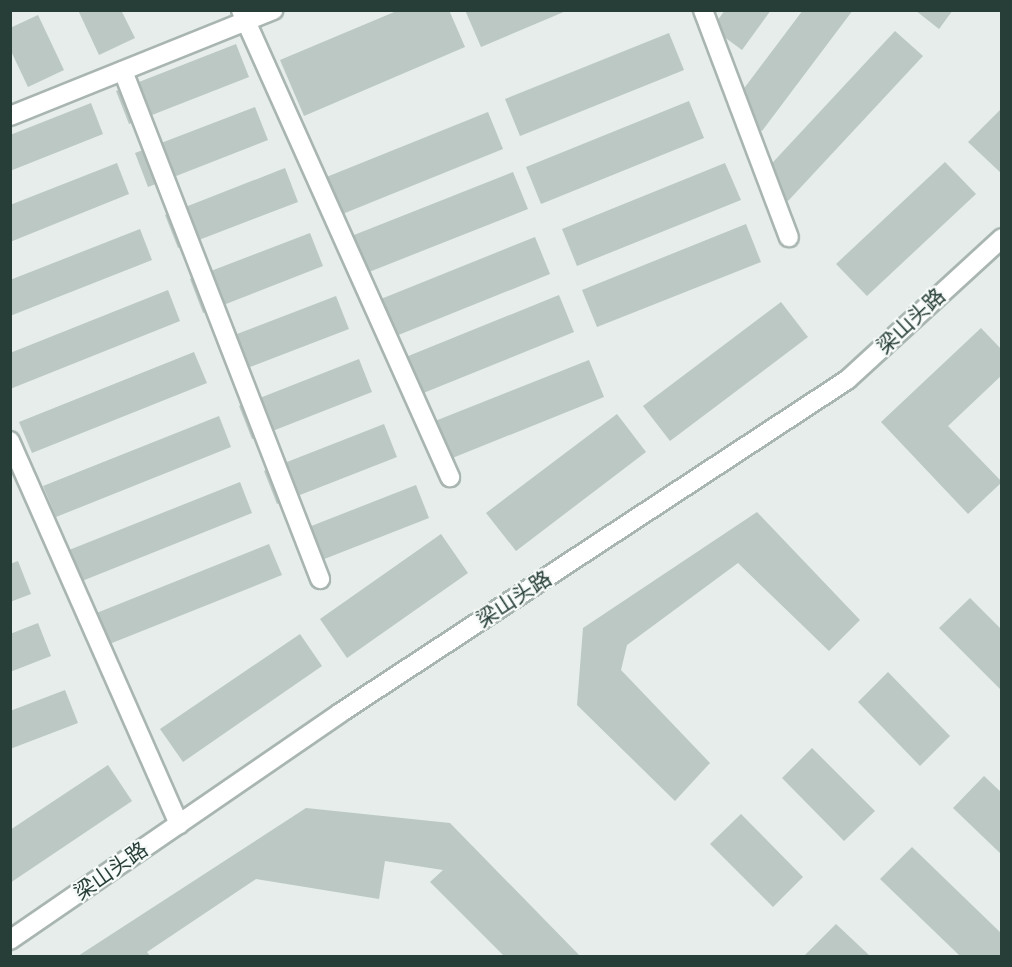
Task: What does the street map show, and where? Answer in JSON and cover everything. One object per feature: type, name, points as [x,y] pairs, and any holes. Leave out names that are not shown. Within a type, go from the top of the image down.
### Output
[{"type":"street","points":[[10,116],[123,71],[243,16],[274,10]]},
{"type":"street","points":[[703,10],[789,237]]},
{"type":"street","points":[[243,16],[450,477]]},
{"type":"street","points":[[123,71],[320,579]]},
{"type":"street","name":"梁山头路","points":[[10,940],[350,706],[847,380],[1002,238]]},
{"type":"street","points":[[10,441],[179,824]]},
{"type":"building","points":[[78,10],[121,10],[135,38],[99,55]]},
{"type":"building","points":[[399,10],[449,10],[465,47],[304,116],[280,60]]},
{"type":"building","points":[[465,10],[566,10],[566,11],[481,47]]},
{"type":"building","points":[[725,10],[771,10],[742,50],[712,28]]},
{"type":"building","points":[[803,10],[853,10],[762,131],[730,107]]},
{"type":"building","points":[[915,10],[953,10],[939,29]]},
{"type":"building","points":[[38,15],[64,70],[28,87],[10,49],[10,28]]},
{"type":"building","points":[[895,31],[923,56],[788,201],[761,175]]},
{"type":"building","points":[[669,33],[684,70],[520,136],[505,99]]},
{"type":"building","points":[[236,44],[249,77],[129,124],[116,91]]},
{"type":"building","points":[[689,101],[704,138],[541,204],[526,167]]},
{"type":"building","points":[[91,103],[103,134],[10,171],[10,135]]},
{"type":"building","points":[[255,107],[268,140],[148,187],[135,153]]},
{"type":"building","points":[[1002,108],[1002,174],[968,142]]},
{"type":"building","points":[[488,112],[503,149],[340,215],[324,178]]},
{"type":"building","points":[[945,162],[976,194],[867,296],[836,264]]},
{"type":"building","points":[[117,163],[129,194],[10,242],[10,205]]},
{"type":"building","points":[[725,163],[741,200],[577,266],[562,229]]},
{"type":"building","points":[[285,168],[298,202],[178,248],[165,215]]},
{"type":"building","points":[[513,172],[528,209],[364,274],[349,237]]},
{"type":"building","points":[[746,224],[761,262],[597,327],[582,290]]},
{"type":"building","points":[[140,229],[152,260],[10,316],[10,280]]},
{"type":"building","points":[[310,233],[323,266],[203,313],[190,279]]},
{"type":"building","points":[[535,237],[550,274],[386,340],[371,303]]},
{"type":"building","points":[[168,290],[180,321],[10,389],[10,353]]},
{"type":"building","points":[[559,295],[574,332],[411,398],[396,361]]},
{"type":"building","points":[[336,296],[349,329],[229,375],[216,342]]},
{"type":"building","points":[[781,302],[808,337],[670,441],[643,406]]},
{"type":"building","points":[[981,328],[1002,350],[1002,375],[948,426],[1002,482],[968,514],[881,422]]},
{"type":"building","points":[[194,352],[207,383],[32,453],[19,422]]},
{"type":"building","points":[[359,359],[372,392],[252,439],[239,406]]},
{"type":"building","points":[[589,360],[604,397],[440,463],[425,425]]},
{"type":"building","points":[[617,414],[646,452],[516,551],[486,513]]},
{"type":"building","points":[[219,416],[231,447],[56,517],[43,486]]},
{"type":"building","points":[[384,424],[397,457],[277,504],[264,471]]},
{"type":"building","points":[[240,482],[252,513],[77,583],[64,552]]},
{"type":"building","points":[[416,485],[429,518],[309,565],[296,532]]},
{"type":"building","points":[[757,512],[860,620],[829,651],[738,563],[627,645],[621,670],[710,763],[675,801],[577,705],[583,628]]},
{"type":"building","points":[[441,534],[468,573],[347,658],[320,619]]},
{"type":"building","points":[[269,544],[282,575],[107,645],[94,614]]},
{"type":"building","points":[[18,561],[31,594],[10,602],[10,564]]},
{"type":"building","points":[[970,598],[1002,630],[1002,691],[939,628]]},
{"type":"building","points":[[38,623],[51,656],[10,672],[10,634]]},
{"type":"building","points":[[300,634],[322,666],[183,762],[160,729]]},
{"type":"building","points":[[888,672],[950,736],[920,766],[858,702]]},
{"type":"building","points":[[65,690],[78,723],[10,749],[10,711]]},
{"type":"building","points":[[812,748],[875,811],[844,841],[782,778]]},
{"type":"building","points":[[108,765],[132,801],[10,883],[10,830]]},
{"type":"building","points":[[984,776],[1002,793],[1002,855],[953,808]]},
{"type":"building","points":[[306,808],[450,823],[580,956],[504,956],[430,882],[443,870],[385,861],[379,899],[256,879],[147,952],[150,956],[78,956]]},
{"type":"building","points":[[741,814],[803,877],[773,907],[710,844]]},
{"type":"building","points":[[912,847],[1002,934],[1002,956],[960,956],[880,879]]},
{"type":"building","points":[[836,924],[870,956],[804,956]]}]
